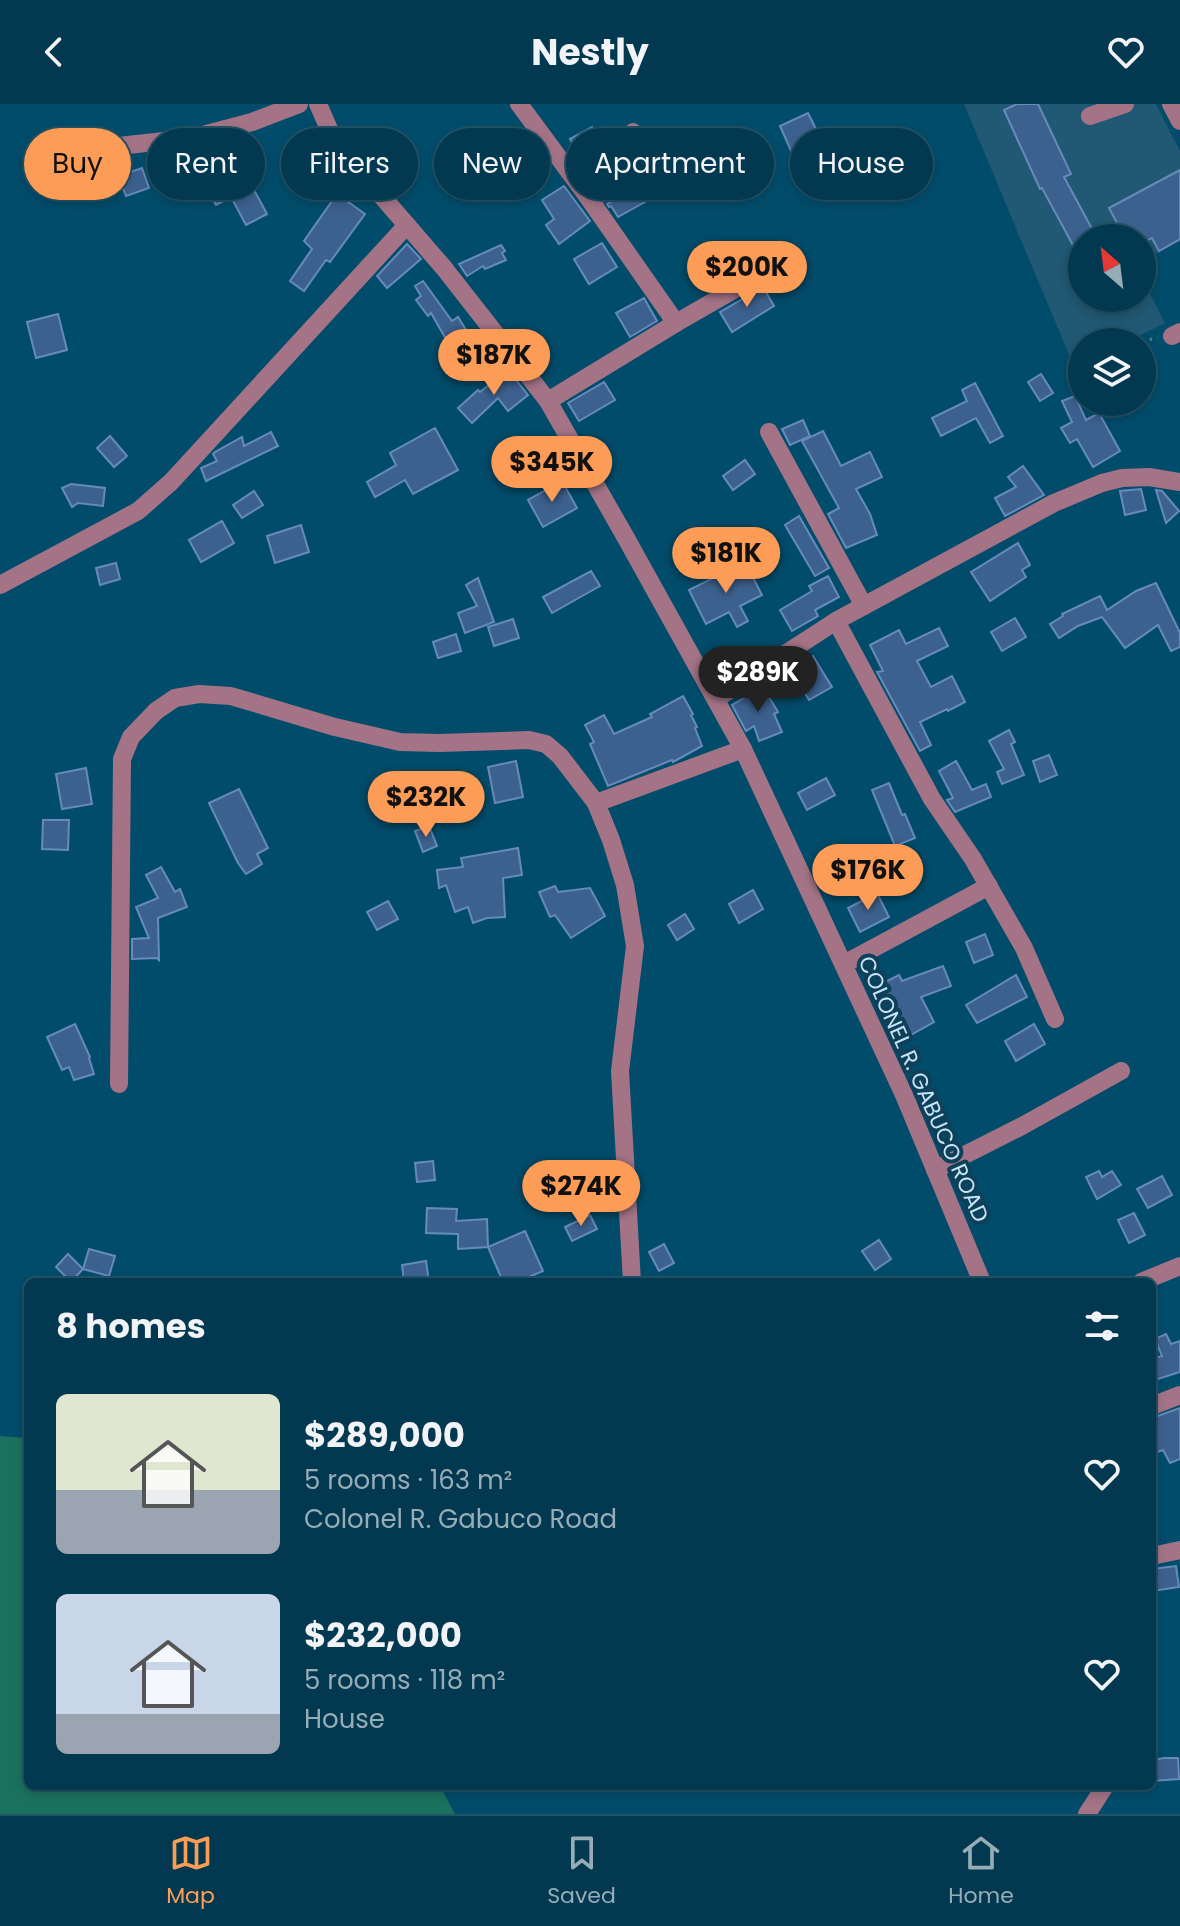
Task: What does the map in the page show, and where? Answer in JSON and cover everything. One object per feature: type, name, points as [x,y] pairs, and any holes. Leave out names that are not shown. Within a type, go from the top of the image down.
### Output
[{"type":"street","points":[[131,145],[191,138],[252,122],[299,104]]},
{"type":"street","name":"COLONEL R. GABUCO ROAD","points":[[318,104],[332,136],[347,156],[453,278],[548,401],[619,525],[743,749],[904,1095],[980,1278]]},
{"type":"street","points":[[519,104],[566,168]]},
{"type":"street","points":[[1090,116],[1125,104]]},
{"type":"street","points":[[1171,104],[1180,121]]},
{"type":"street","points":[[590,200],[676,323]]},
{"type":"street","points":[[0,585],[138,511],[171,482],[407,225]]},
{"type":"street","points":[[548,401],[770,269]]},
{"type":"street","points":[[769,432],[864,606]]},
{"type":"street","points":[[716,699],[836,621],[1054,503],[1122,478],[1149,477],[1180,482]]},
{"type":"street","points":[[836,621],[932,799],[989,886],[1024,948],[1055,1019]]},
{"type":"street","points":[[119,1084],[122,759],[131,737],[156,711],[175,698],[199,694],[231,696],[335,727],[400,742],[529,740],[546,744],[560,756],[596,803],[625,885],[635,946],[620,1071],[632,1278]]},
{"type":"street","points":[[596,803],[743,749]]},
{"type":"street","points":[[844,964],[989,886]]},
{"type":"street","points":[[935,1170],[1121,1071]]},
{"type":"street","points":[[1151,1278],[1180,1266]]},
{"type":"street","points":[[1156,1404],[1180,1395]]},
{"type":"street","points":[[1156,1555],[1180,1550]]},
{"type":"street","points":[[1087,1814],[1102,1790]]},
{"type":"path","points":[[1156,338],[1176,334]]},
{"type":"shaded area","points":[[964,104],[1156,104],[1180,151],[1180,241],[1156,254],[1156,224],[1068,224],[1068,312],[1156,312],[1156,305],[1165,323],[1155,328],[1068,328],[1068,352]]},
{"type":"shaded area","points":[[0,1436],[24,1438],[24,1790],[442,1790],[455,1814],[0,1814]]},
{"type":"building","points":[[1017,104],[1038,104],[1071,174],[1064,177],[1089,224],[1068,224],[1068,236],[1040,189],[1004,110]]},
{"type":"building","points":[[808,113],[816,128],[790,128],[790,149],[780,126]]},
{"type":"building","points":[[142,168],[147,189],[131,194],[131,172]]},
{"type":"building","points":[[1180,170],[1180,239],[1159,251],[1156,224],[1118,224],[1109,208]]},
{"type":"building","points":[[564,186],[566,200],[574,200],[590,221],[559,244],[546,225],[554,219],[542,200],[550,200],[550,195]]},
{"type":"building","points":[[233,200],[259,200],[267,214],[246,225]]},
{"type":"building","points":[[333,200],[345,200],[365,214],[304,291],[290,281],[312,249],[304,241]]},
{"type":"building","points":[[614,200],[645,202],[618,217],[607,204]]},
{"type":"building","points":[[602,243],[617,267],[589,284],[574,259]]},
{"type":"building","points":[[407,244],[421,259],[387,288],[377,276]]},
{"type":"building","points":[[501,245],[506,260],[485,269],[483,266],[467,276],[459,264]]},
{"type":"building","points":[[423,281],[452,321],[458,317],[466,330],[447,341],[431,313],[428,316],[416,300],[421,296],[415,286]]},
{"type":"building","points":[[763,287],[774,306],[732,332],[720,312]]},
{"type":"building","points":[[644,298],[657,321],[630,337],[616,313]]},
{"type":"building","points":[[58,314],[67,350],[36,358],[27,322]]},
{"type":"building","points":[[508,370],[528,395],[508,411],[498,398],[472,423],[458,408]]},
{"type":"building","points":[[1041,374],[1053,393],[1040,401],[1028,382]]},
{"type":"building","points":[[604,382],[615,400],[579,421],[568,403]]},
{"type":"building","points":[[975,383],[1003,436],[990,443],[976,418],[941,436],[932,418],[967,401],[962,390]]},
{"type":"building","points":[[1068,399],[1068,414],[1062,401]]},
{"type":"building","points":[[1069,416],[1084,416],[1086,420],[1101,416],[1120,451],[1093,467],[1077,439],[1070,443],[1061,428],[1072,422]]},
{"type":"building","points":[[803,420],[810,436],[790,445],[782,429]]},
{"type":"building","points":[[435,428],[458,470],[413,494],[405,480],[375,497],[367,482],[396,465],[390,453]]},
{"type":"building","points":[[823,431],[841,466],[870,452],[882,477],[856,489],[877,535],[846,548],[828,514],[839,508],[802,441]]},
{"type":"building","points":[[271,432],[278,446],[206,481],[201,468],[217,461],[215,452],[242,437],[244,446]]},
{"type":"building","points":[[110,436],[127,456],[114,467],[97,448]]},
{"type":"building","points":[[745,460],[755,474],[733,490],[723,476]]},
{"type":"building","points":[[1023,466],[1044,495],[1005,516],[995,498],[1016,487],[1008,477]]},
{"type":"building","points":[[562,481],[577,508],[543,527],[528,500]]},
{"type":"building","points":[[71,484],[105,488],[103,506],[78,503],[72,507],[62,488]]},
{"type":"building","points":[[1141,489],[1146,510],[1125,515],[1120,491]]},
{"type":"building","points":[[1156,490],[1162,491],[1179,511],[1166,523]]},
{"type":"building","points":[[254,491],[263,505],[242,518],[233,505]]},
{"type":"building","points":[[799,516],[829,568],[815,576],[785,525]]},
{"type":"building","points":[[222,521],[234,543],[201,562],[189,540]]},
{"type":"building","points":[[301,525],[309,552],[275,563],[267,536]]},
{"type":"building","points":[[1018,543],[1030,565],[1022,570],[1026,577],[990,601],[971,572]]},
{"type":"building","points":[[745,562],[762,595],[740,606],[748,621],[737,627],[729,612],[706,624],[689,590]]},
{"type":"building","points":[[116,563],[120,579],[100,585],[96,568]]},
{"type":"building","points":[[591,571],[600,586],[552,613],[543,597]]},
{"type":"building","points":[[828,576],[839,597],[815,610],[818,616],[792,631],[780,610],[812,591],[809,586]]},
{"type":"building","points":[[478,578],[494,622],[465,633],[458,613],[477,606],[466,585]]},
{"type":"building","points":[[1156,583],[1180,633],[1180,647],[1171,651],[1158,625],[1125,648],[1102,617],[1078,626],[1059,638],[1050,624],[1062,614],[1100,596],[1107,610],[1136,591]]},
{"type":"building","points":[[1015,618],[1026,637],[1002,651],[991,632]]},
{"type":"building","points":[[513,619],[519,638],[494,646],[488,627]]},
{"type":"building","points":[[939,628],[948,646],[917,661],[931,687],[952,676],[965,702],[920,722],[931,745],[920,751],[877,672],[883,671],[870,645],[899,630],[906,644]]},
{"type":"building","points":[[456,634],[461,651],[438,658],[433,642]]},
{"type":"building","points":[[813,656],[832,687],[809,700],[790,669]]},
{"type":"building","points":[[763,687],[778,712],[774,714],[782,732],[759,741],[754,726],[746,731],[732,705]]},
{"type":"building","points":[[683,696],[693,714],[702,746],[673,762],[608,786],[590,744],[594,742],[585,725],[604,715],[614,734],[652,717],[650,714]]},
{"type":"building","points":[[1009,730],[1015,742],[1011,744],[1024,775],[1002,784],[997,772],[1004,769],[989,741]]},
{"type":"building","points":[[1049,755],[1057,775],[1040,782],[1033,761]]},
{"type":"building","points":[[516,761],[523,797],[495,803],[488,767]]},
{"type":"building","points":[[956,761],[972,790],[986,784],[991,797],[955,812],[947,800],[953,798],[939,771]]},
{"type":"building","points":[[86,768],[92,804],[62,809],[56,774]]},
{"type":"building","points":[[826,778],[835,795],[807,810],[798,793]]},
{"type":"building","points":[[889,783],[915,838],[895,846],[872,790]]},
{"type":"building","points":[[239,789],[268,848],[257,854],[262,864],[246,874],[209,803]]},
{"type":"building","points":[[43,820],[69,820],[68,850],[42,849]]},
{"type":"building","points":[[429,826],[437,846],[423,852],[415,831]]},
{"type":"building","points":[[518,848],[522,875],[503,878],[505,917],[473,923],[468,907],[455,912],[446,885],[439,888],[437,870],[463,867],[461,858]]},
{"type":"building","points":[[161,867],[175,892],[180,889],[187,907],[158,918],[159,960],[132,959],[132,939],[149,938],[136,907],[158,898],[146,875]]},
{"type":"building","points":[[555,886],[558,892],[590,888],[605,916],[571,938],[555,915],[550,917],[539,892]]},
{"type":"building","points":[[753,890],[763,909],[739,923],[729,904]]},
{"type":"building","points":[[877,893],[889,917],[860,932],[848,908]]},
{"type":"building","points":[[388,901],[398,919],[377,930],[367,912]]},
{"type":"building","points":[[685,914],[694,929],[677,940],[668,925]]},
{"type":"building","points":[[985,934],[993,955],[974,963],[966,942]]},
{"type":"building","points":[[943,966],[951,986],[921,997],[934,1022],[909,1036],[881,984],[899,975],[902,981]]},
{"type":"building","points":[[1016,975],[1027,997],[977,1023],[966,1005]]},
{"type":"building","points":[[75,1024],[94,1074],[74,1080],[69,1067],[62,1070],[47,1037]]},
{"type":"building","points":[[1034,1024],[1045,1044],[1016,1061],[1005,1041]]},
{"type":"building","points":[[433,1161],[435,1180],[417,1182],[415,1163]]},
{"type":"building","points":[[1099,1171],[1102,1177],[1112,1171],[1121,1185],[1097,1199],[1086,1177]]},
{"type":"building","points":[[1162,1176],[1172,1195],[1148,1208],[1137,1189]]},
{"type":"building","points":[[427,1208],[457,1209],[456,1221],[487,1219],[488,1247],[458,1249],[458,1234],[426,1233]]},
{"type":"building","points":[[1134,1213],[1145,1235],[1129,1243],[1118,1220]]},
{"type":"building","points":[[590,1215],[597,1229],[572,1241],[565,1227]]},
{"type":"building","points":[[525,1231],[543,1271],[526,1278],[501,1278],[488,1247]]},
{"type":"building","points":[[879,1240],[891,1259],[875,1270],[862,1251]]},
{"type":"building","points":[[664,1244],[674,1263],[659,1271],[649,1252]]},
{"type":"building","points":[[89,1249],[115,1256],[109,1276],[83,1269]]},
{"type":"building","points":[[68,1254],[83,1269],[75,1278],[67,1278],[56,1267]]},
{"type":"building","points":[[426,1261],[428,1278],[404,1278],[402,1265]]},
{"type":"building","points":[[1166,1334],[1171,1344],[1180,1341],[1180,1372],[1156,1380],[1156,1358],[1162,1356],[1156,1339]]},
{"type":"building","points":[[1180,1408],[1180,1459],[1170,1463],[1163,1450],[1156,1453],[1156,1417]]},
{"type":"building","points":[[1176,1566],[1179,1587],[1156,1590],[1156,1568]]},
{"type":"building","points":[[1178,1758],[1179,1779],[1156,1781],[1156,1759]]}]
